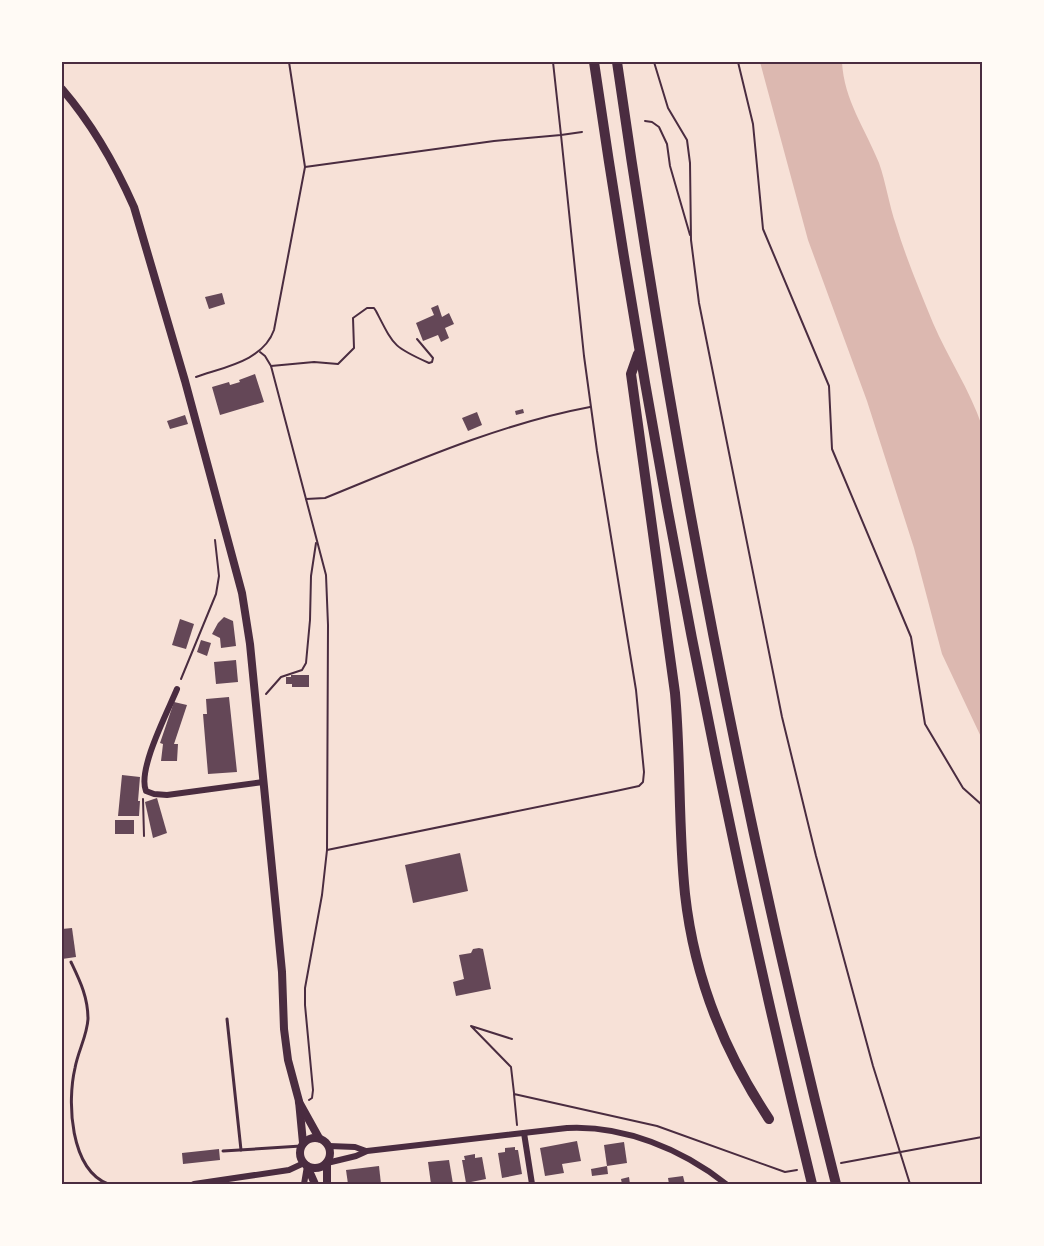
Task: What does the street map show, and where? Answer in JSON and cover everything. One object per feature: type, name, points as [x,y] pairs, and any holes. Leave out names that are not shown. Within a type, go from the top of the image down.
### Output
[{"type":"highway","points":[[594,62],[639,351],[712,748],[760,966],[812,1185]]},
{"type":"highway","points":[[617,62],[674,418],[733,732],[792,1004],[836,1185]]},
{"type":"highway","points":[[639,351],[631,375],[675,693],[683,870],[691,935],[704,989],[718,1025],[744,1079],[769,1119]]},
{"type":"main road","points":[[62,89],[99,138],[123,181],[134,207],[242,593],[250,644],[281,961],[284,1029],[288,1060],[300,1103],[302,1144],[300,1155],[315,1185]]},
{"type":"main road","points":[[300,1103],[320,1138],[329,1146],[331,1155],[327,1163],[327,1185]]},
{"type":"main road","points":[[302,1144],[311,1138],[320,1138]]},
{"type":"main road","points":[[305,1164],[320,1167],[327,1163]]},
{"type":"street","points":[[177,689],[149,757],[144,779],[146,791],[167,795],[263,782]]},
{"type":"street","points":[[327,1163],[367,1151],[587,1127],[621,1132],[671,1151],[726,1185]]},
{"type":"street","points":[[524,1133],[532,1185]]},
{"type":"street","points":[[329,1146],[367,1151]]},
{"type":"street","points":[[194,1185],[289,1170],[305,1164],[304,1185]]},
{"type":"lane","points":[[71,962],[83,987],[88,1016],[86,1033],[72,1079],[73,1128],[89,1171],[108,1185]]},
{"type":"lane","points":[[227,1019],[241,1150]]},
{"type":"lane","points":[[223,1151],[302,1144]]},
{"type":"path","points":[[184,381],[260,352],[269,342],[274,330],[305,167],[289,62]]},
{"type":"path","points":[[327,850],[616,791],[642,784],[644,779],[636,690],[591,407],[554,62]]},
{"type":"path","points":[[654,62],[668,108],[687,140],[690,163],[691,240],[699,303],[782,717],[816,856],[870,1055],[910,1185]]},
{"type":"path","points":[[738,62],[753,124],[763,229],[829,386],[832,449],[911,637],[925,724],[963,788],[982,805]]},
{"type":"path","points":[[645,121],[652,122],[659,127],[667,144],[670,166],[691,240]]},
{"type":"path","points":[[305,167],[494,141],[582,132]]},
{"type":"path","points":[[272,366],[314,362],[338,364],[354,348],[353,318],[367,308],[374,308],[396,346],[402,351],[429,363],[432,362],[433,358],[417,339]]},
{"type":"path","points":[[260,352],[272,366],[326,575],[327,850],[304,1005],[313,1090],[312,1098],[300,1103]]},
{"type":"path","points":[[306,499],[325,498],[431,456],[547,416],[591,407]]},
{"type":"path","points":[[177,689],[216,594],[218,562],[215,536]]},
{"type":"path","points":[[256,709],[275,682],[286,674],[302,669],[306,663],[311,576],[316,539]]},
{"type":"path","points":[[144,836],[142,802],[146,791]]},
{"type":"path","points":[[512,1039],[471,1026],[510,1067],[514,1094]]},
{"type":"path","points":[[831,1164],[982,1137]]},
{"type":"path","points":[[785,1172],[796,1170]]},
{"type":"shaded area","points":[[760,62],[842,62],[851,101],[879,163],[913,274],[933,323],[982,426],[982,739],[942,654],[914,548],[867,401],[808,240]]},
{"type":"building","points":[[222,293],[225,304],[209,309],[205,297]]},
{"type":"building","points":[[438,305],[442,317],[449,313],[454,324],[445,328],[449,338],[441,342],[438,335],[423,341],[416,323],[434,315],[431,308]]},
{"type":"building","points":[[255,374],[264,402],[220,415],[212,387],[229,382],[230,385],[240,382],[239,380]]},
{"type":"building","points":[[523,409],[524,413],[516,415],[515,411]]},
{"type":"building","points":[[477,412],[482,425],[468,431],[462,418]]},
{"type":"building","points":[[185,415],[188,424],[170,429],[167,421]]},
{"type":"building","points":[[224,617],[233,621],[236,646],[221,648],[220,638],[212,634]]},
{"type":"building","points":[[180,619],[194,624],[186,649],[172,645]]},
{"type":"building","points":[[201,640],[211,643],[207,656],[197,652]]},
{"type":"building","points":[[236,660],[238,682],[216,684],[214,662]]},
{"type":"building","points":[[291,675],[309,675],[309,687],[292,687],[292,684],[286,684],[286,677],[291,677]]},
{"type":"building","points":[[229,697],[237,772],[208,774],[203,714],[207,714],[206,699]]},
{"type":"building","points":[[174,702],[187,705],[174,744],[178,744],[177,761],[161,761],[163,744],[160,743]]},
{"type":"building","points":[[122,775],[140,777],[139,816],[118,816]]},
{"type":"building","points":[[157,798],[167,833],[153,838],[145,802]]},
{"type":"building","points":[[115,820],[134,820],[134,834],[115,834]]},
{"type":"building","points":[[460,853],[468,891],[413,903],[405,865]]},
{"type":"building","points":[[72,928],[76,957],[62,959],[62,929]]},
{"type":"building","points":[[473,949],[483,949],[491,989],[456,996],[453,982],[464,979],[459,955],[471,953]]},
{"type":"building","points":[[577,1141],[581,1161],[562,1164],[564,1173],[545,1176],[540,1148]]},
{"type":"building","points":[[624,1142],[627,1163],[607,1166],[604,1145]]},
{"type":"building","points":[[515,1147],[515,1150],[518,1150],[522,1174],[502,1178],[498,1153],[505,1152],[505,1148]]},
{"type":"building","points":[[219,1149],[220,1160],[183,1164],[182,1153]]},
{"type":"building","points":[[475,1154],[475,1158],[482,1157],[486,1179],[466,1183],[462,1160],[465,1160],[464,1156]]},
{"type":"building","points":[[449,1160],[453,1184],[431,1184],[428,1162]]},
{"type":"building","points":[[379,1166],[381,1184],[348,1184],[346,1170]]},
{"type":"building","points":[[607,1166],[608,1174],[592,1176],[591,1169]]},
{"type":"building","points":[[683,1176],[685,1184],[669,1184],[668,1178]]},
{"type":"building","points":[[629,1177],[630,1184],[622,1184],[621,1179]]}]
